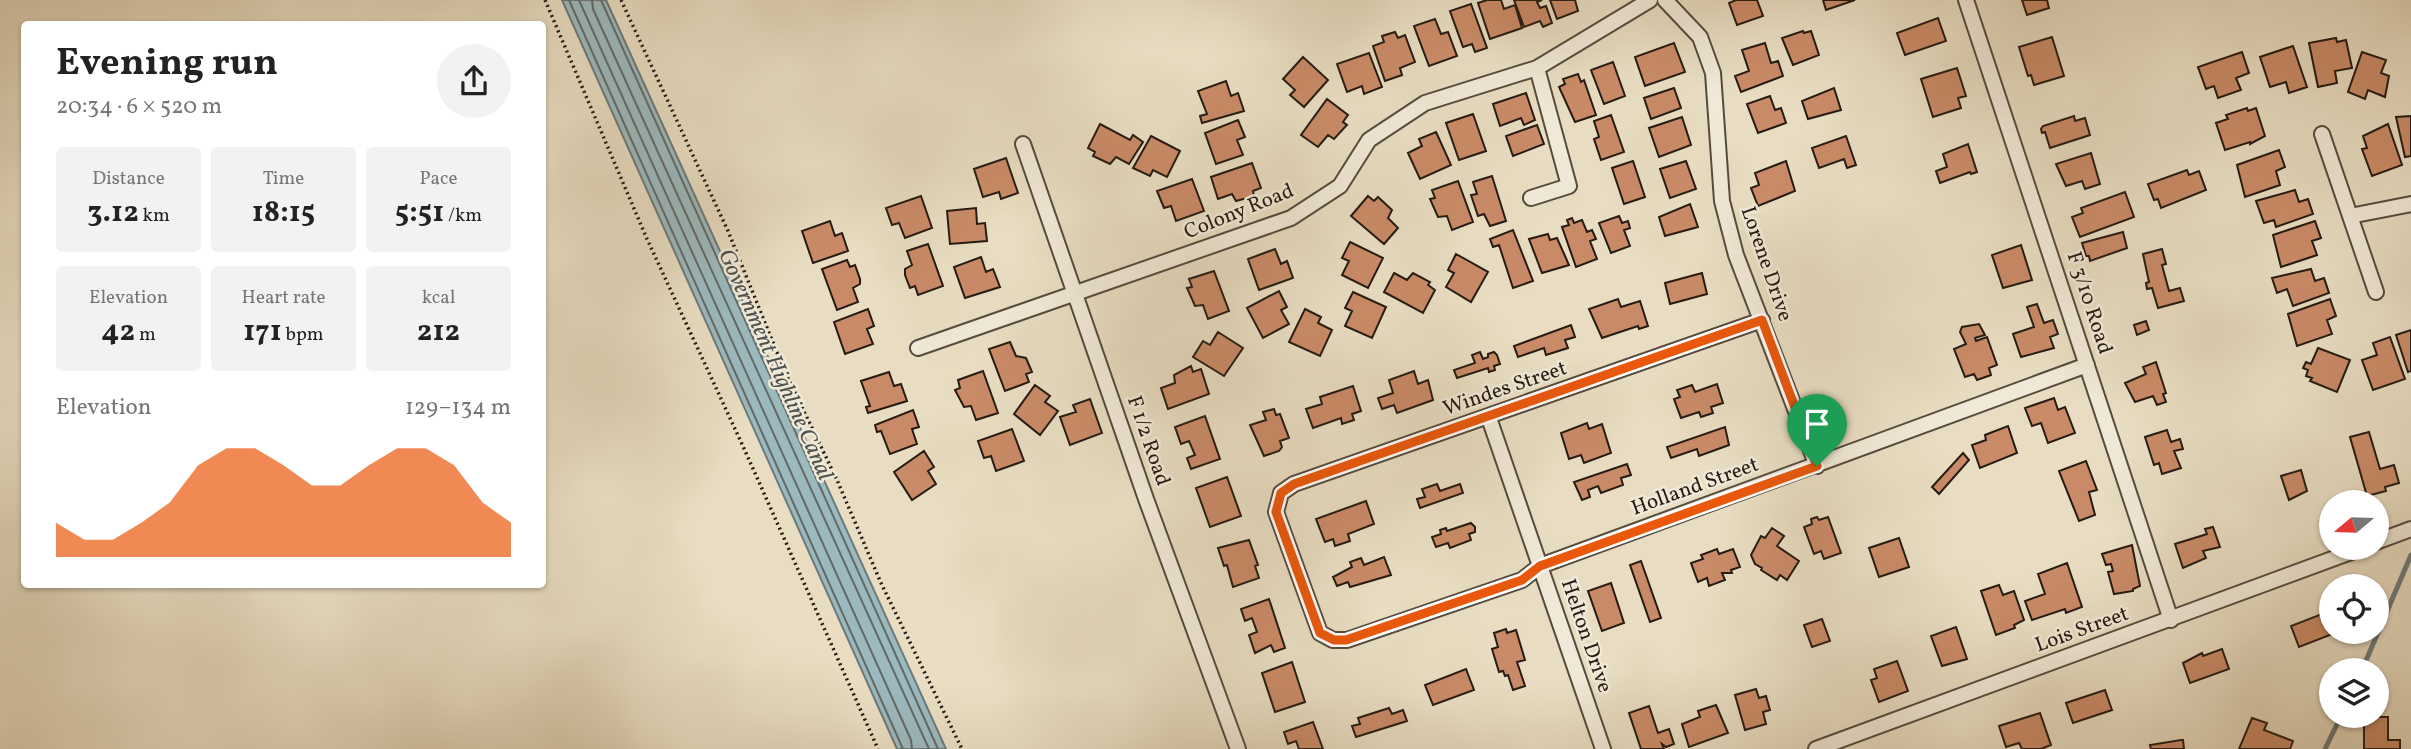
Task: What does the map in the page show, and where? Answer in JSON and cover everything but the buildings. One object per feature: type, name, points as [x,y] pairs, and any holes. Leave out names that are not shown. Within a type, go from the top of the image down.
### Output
[{"type":"street","name":"Colony Road","points":[[918,348],[1291,218],[1340,187],[1369,141],[1424,103],[1537,68],[1650,0]]},
{"type":"street","name":"Lorene Drive","points":[[1665,0],[1700,37],[1713,73],[1723,201],[1736,255],[1817,466]]},
{"type":"street","name":"F 3/10 Road","points":[[1966,0],[2171,620]]},
{"type":"street","points":[[1531,198],[1569,186],[1537,68]]},
{"type":"street","points":[[2322,134],[2376,292]]},
{"type":"street","name":"F 1/2 Road","points":[[1023,144],[1238,749]]},
{"type":"street","points":[[2350,216],[2411,204]]},
{"type":"street","name":"Windes Street","points":[[1320,633],[1276,512],[1281,493],[1294,484],[1489,418],[1762,320]]},
{"type":"street","name":"Holland Street","points":[[1320,633],[1334,640],[1346,640],[1522,580],[1540,566],[2087,365]]},
{"type":"street","name":"Helton Drive","points":[[1489,418],[1603,749]]},
{"type":"street","points":[[2389,537],[2411,529]]},
{"type":"street","name":"Lois Street","points":[[1816,749],[2329,560]]},
{"type":"path","points":[[545,0],[647,239],[743,444],[878,749]]},
{"type":"path","points":[[621,0],[728,230],[783,370],[836,480],[881,583],[962,749]]},
{"type":"water","points":[[562,0],[606,0],[946,749],[897,749]]},
{"type":"waterway","points":[[2367,658],[2411,555]]},
{"type":"waterway","points":[[2325,749],[2335,728]]},
{"type":"route","points":[[1762,320],[1817,466],[1540,566],[1522,580],[1346,640],[1334,640],[1320,633],[1276,512],[1281,493],[1294,484],[1489,418],[1762,320]]},
{"type":"water label","name":"Government Highline Canal","points":[[775,365]]}]
